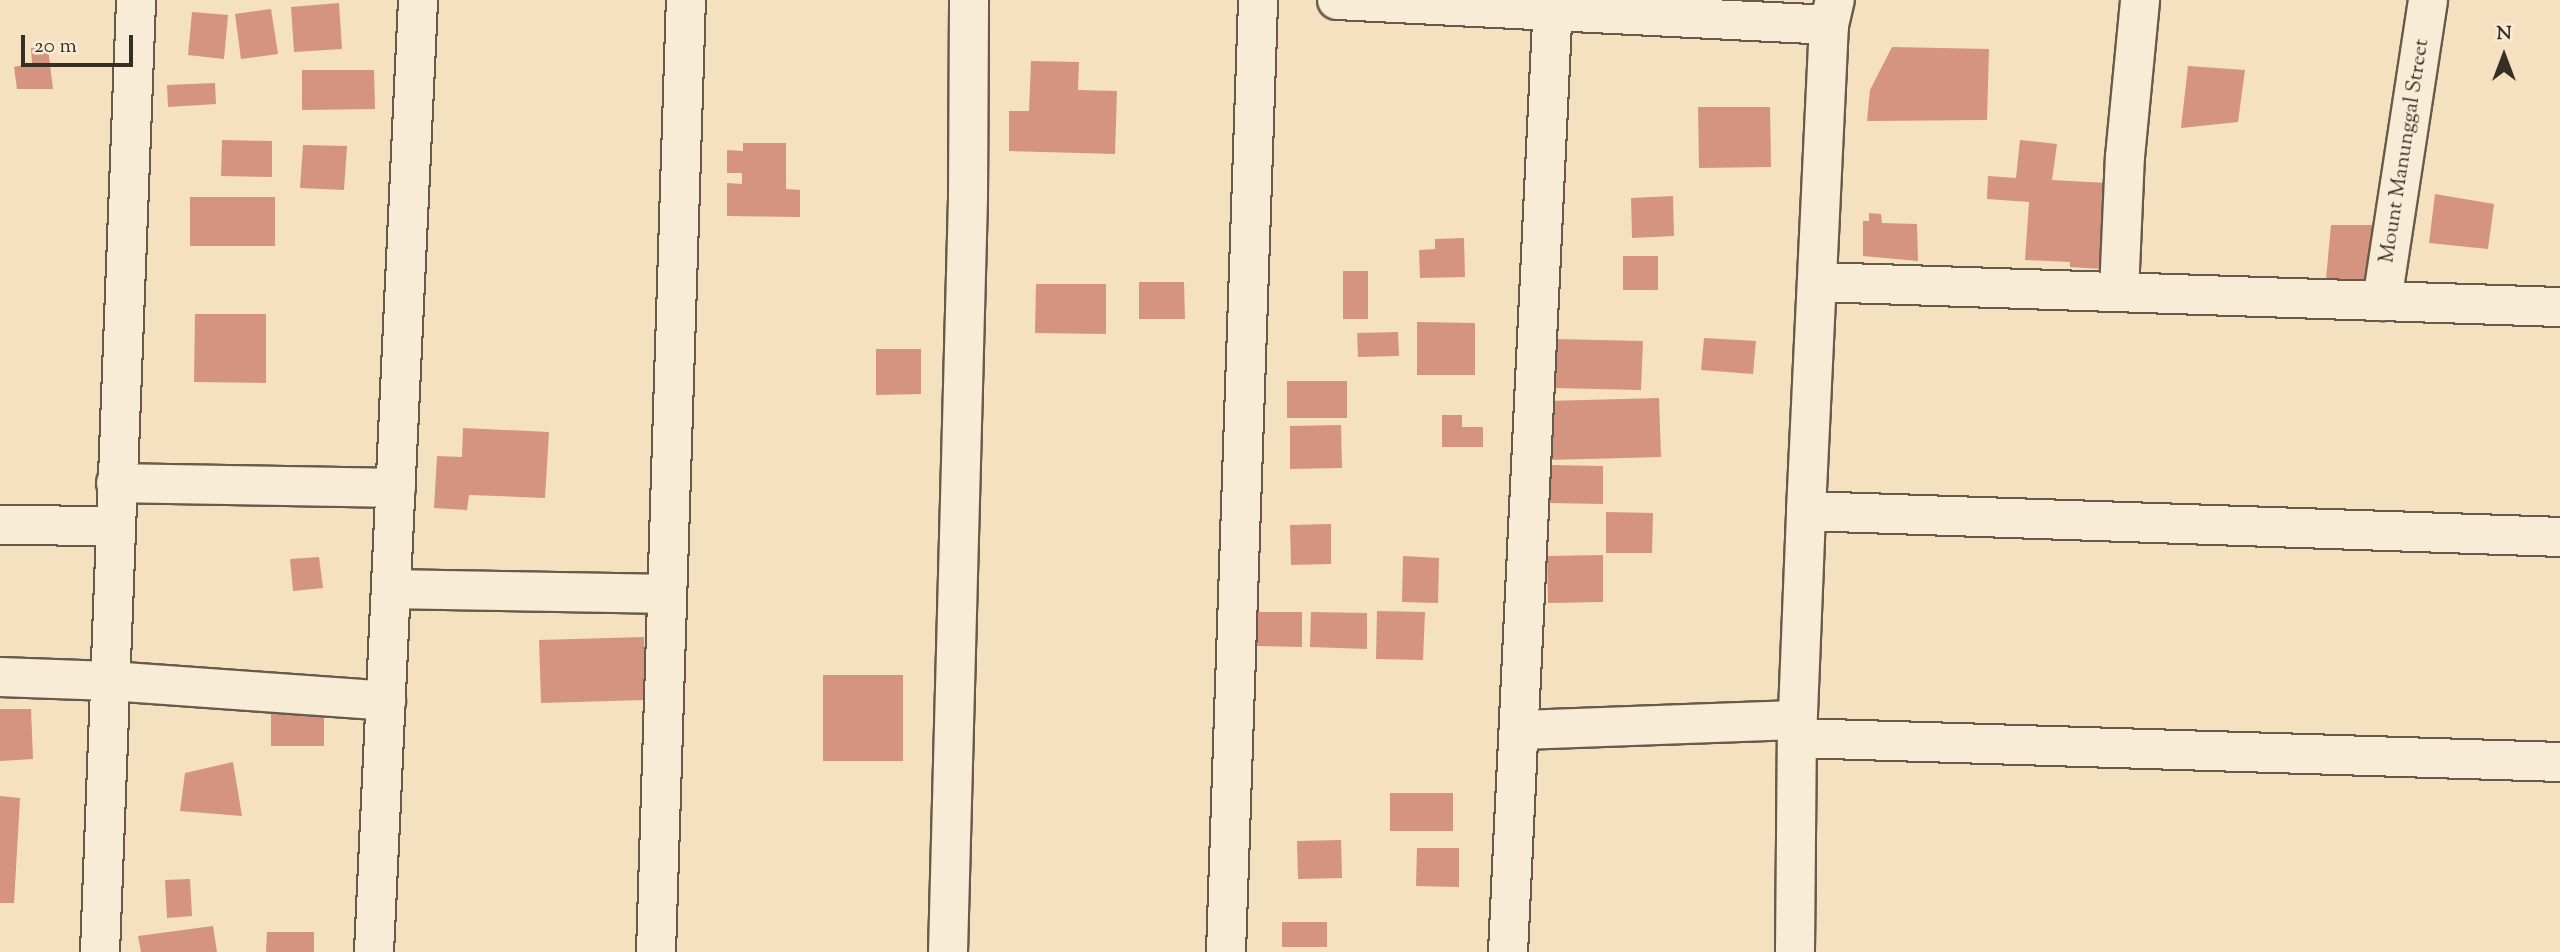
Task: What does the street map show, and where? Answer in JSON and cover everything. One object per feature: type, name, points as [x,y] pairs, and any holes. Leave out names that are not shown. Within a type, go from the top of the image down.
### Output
[{"type":"street","points":[[100,952],[136,0]]},
{"type":"street","points":[[374,952],[418,0]]},
{"type":"street","points":[[656,952],[686,0]]},
{"type":"street","points":[[948,952],[968,198],[969,0]]},
{"type":"street","points":[[1226,952],[1258,0]]},
{"type":"street","points":[[1337,0],[1832,12],[1805,511],[1797,729],[1795,952]]},
{"type":"street","points":[[2119,292],[2125,157],[2140,0]]},
{"type":"street","name":"Mount Manunggal Street","points":[[2382,301],[2428,0]]},
{"type":"street","points":[[1508,952],[1552,5]]},
{"type":"street","points":[[1817,282],[2560,307]]},
{"type":"street","points":[[116,483],[396,488]]},
{"type":"street","points":[[1805,511],[2560,537]]},
{"type":"street","points":[[0,525],[116,526]]},
{"type":"street","points":[[392,589],[667,594]]},
{"type":"street","points":[[0,677],[110,681],[386,701]]},
{"type":"street","points":[[1520,730],[1797,729],[2560,762]]},
{"type":"building","points":[[339,3],[342,49],[294,52],[291,7]]},
{"type":"building","points":[[271,9],[278,54],[241,59],[235,14]]},
{"type":"building","points":[[192,12],[228,15],[224,59],[188,55]]},
{"type":"building","points":[[1892,47],[1989,49],[1987,120],[1867,121],[1870,90]]},
{"type":"building","points":[[31,48],[48,48],[53,89],[17,89],[14,67],[32,63]]},
{"type":"building","points":[[1031,61],[1079,62],[1078,90],[1117,91],[1115,154],[1009,151],[1009,111],[1029,111]]},
{"type":"building","points":[[2188,66],[2245,70],[2238,122],[2181,128]]},
{"type":"building","points":[[302,70],[374,70],[375,109],[302,110]]},
{"type":"building","points":[[215,83],[216,104],[168,107],[167,85]]},
{"type":"building","points":[[1698,107],[1770,107],[1771,167],[1699,168]]},
{"type":"building","points":[[222,140],[272,141],[272,177],[221,176]]},
{"type":"building","points":[[2020,140],[2057,144],[2052,180],[2107,183],[2102,269],[2070,267],[2070,262],[2025,260],[2029,202],[1987,199],[1988,176],[2016,178]]},
{"type":"building","points":[[743,143],[786,143],[786,189],[800,190],[800,217],[727,216],[727,183],[742,184],[742,173],[727,173],[727,150],[743,151]]},
{"type":"building","points":[[303,145],[347,146],[344,190],[300,188]]},
{"type":"building","points":[[2435,194],[2494,204],[2488,249],[2429,243]]},
{"type":"building","points":[[1673,196],[1674,236],[1632,238],[1631,198]]},
{"type":"building","points":[[190,197],[275,197],[275,246],[190,246]]},
{"type":"building","points":[[1869,213],[1881,214],[1882,223],[1917,224],[1918,261],[1863,256],[1863,221],[1869,221]]},
{"type":"building","points":[[2331,225],[2373,225],[2366,280],[2326,279]]},
{"type":"building","points":[[1464,238],[1465,277],[1420,278],[1419,250],[1435,249],[1435,239]]},
{"type":"building","points":[[1623,256],[1658,256],[1658,290],[1623,290]]},
{"type":"building","points":[[1343,271],[1368,271],[1368,319],[1343,319]]},
{"type":"building","points":[[1139,282],[1184,282],[1185,319],[1139,319]]},
{"type":"building","points":[[1036,284],[1106,284],[1106,334],[1035,333]]},
{"type":"building","points":[[195,314],[266,314],[266,383],[194,382]]},
{"type":"building","points":[[1417,322],[1475,323],[1475,375],[1417,375]]},
{"type":"building","points":[[1398,332],[1399,356],[1358,357],[1357,333]]},
{"type":"building","points":[[1704,338],[1756,341],[1753,374],[1701,370]]},
{"type":"building","points":[[1555,339],[1643,341],[1641,390],[1553,388]]},
{"type":"building","points":[[876,349],[921,349],[921,394],[876,395]]},
{"type":"building","points":[[1287,381],[1347,381],[1347,418],[1287,418]]},
{"type":"building","points":[[1659,398],[1661,457],[1548,460],[1547,401]]},
{"type":"building","points":[[1442,415],[1462,415],[1462,427],[1483,427],[1483,447],[1442,447]]},
{"type":"building","points":[[1341,425],[1342,468],[1290,469],[1290,426]]},
{"type":"building","points":[[463,428],[549,432],[545,498],[469,495],[467,510],[434,508],[437,456],[462,457]]},
{"type":"building","points":[[1550,465],[1603,466],[1603,504],[1550,503]]},
{"type":"building","points":[[1606,512],[1653,513],[1652,553],[1606,553]]},
{"type":"building","points":[[1331,524],[1331,564],[1291,565],[1290,525]]},
{"type":"building","points":[[1603,555],[1603,602],[1548,603],[1547,556]]},
{"type":"building","points":[[1403,556],[1439,558],[1438,603],[1402,602]]},
{"type":"building","points":[[319,557],[323,588],[293,591],[290,559]]},
{"type":"building","points":[[1377,611],[1425,612],[1423,660],[1376,659]]},
{"type":"building","points":[[1257,612],[1302,612],[1302,647],[1256,646]]},
{"type":"building","points":[[1311,612],[1367,613],[1367,649],[1310,647]]},
{"type":"building","points":[[644,637],[645,700],[541,703],[539,640]]},
{"type":"building","points":[[823,675],[903,675],[903,761],[823,761]]},
{"type":"building","points":[[0,709],[31,709],[33,759],[0,761]]},
{"type":"building","points":[[271,710],[324,710],[324,746],[271,746]]},
{"type":"building","points":[[233,762],[242,816],[180,811],[185,773]]},
{"type":"building","points":[[1390,793],[1453,793],[1453,831],[1390,831]]},
{"type":"building","points":[[0,796],[20,798],[14,903],[0,903]]},
{"type":"building","points":[[1341,840],[1342,878],[1298,879],[1297,841]]},
{"type":"building","points":[[1417,848],[1459,848],[1459,887],[1416,886]]},
{"type":"building","points":[[190,879],[192,916],[167,918],[165,880]]},
{"type":"building","points":[[1282,922],[1327,922],[1327,947],[1282,947]]},
{"type":"building","points":[[213,926],[217,952],[141,952],[138,936]]},
{"type":"building","points":[[267,932],[314,932],[314,952],[266,952]]}]
